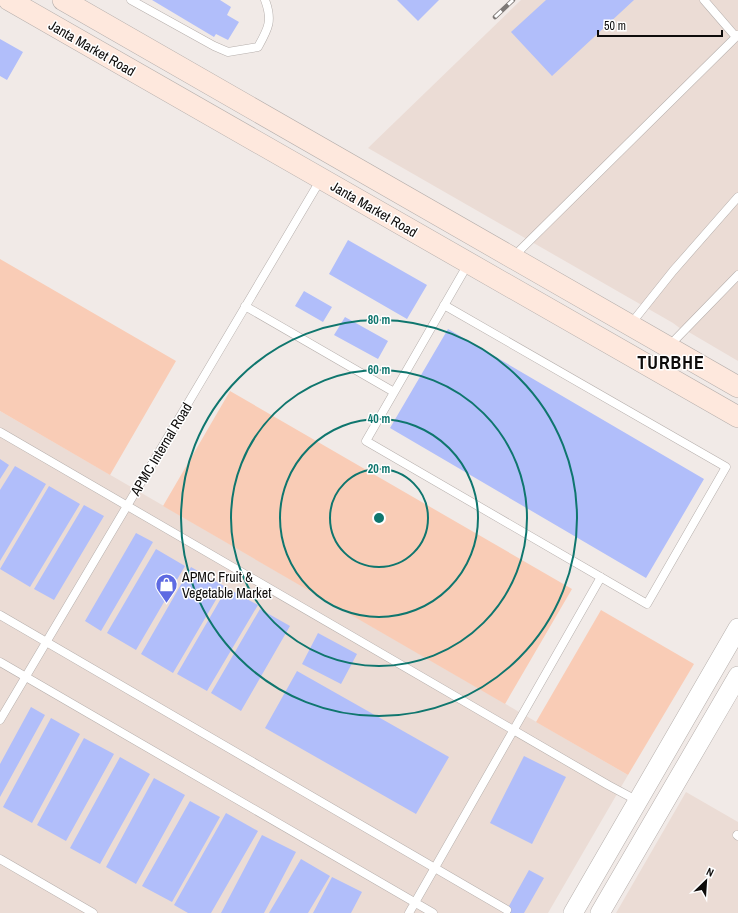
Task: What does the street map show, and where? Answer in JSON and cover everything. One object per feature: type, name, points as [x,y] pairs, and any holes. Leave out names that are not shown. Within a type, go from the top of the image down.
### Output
[{"type":"main road","name":"Janta Market Road","points":[[9,0],[738,417]]},
{"type":"main road","name":"Janta Market Road","points":[[63,0],[738,386]]},
{"type":"street","points":[[573,913],[738,628]]},
{"type":"street","points":[[600,913],[738,676]]},
{"type":"lane","points":[[131,0],[214,46],[228,52],[258,47],[269,28],[268,9],[265,0]]},
{"type":"lane","points":[[513,258],[737,36],[704,0]]},
{"type":"lane","name":"APMC Internal Road","points":[[0,720],[321,179]]},
{"type":"lane","points":[[630,325],[673,271],[738,197]]},
{"type":"lane","points":[[444,305],[726,467],[648,604],[366,441],[444,305],[469,263]]},
{"type":"lane","points":[[668,346],[738,275]]},
{"type":"lane","points":[[246,306],[394,392]]},
{"type":"lane","points":[[0,432],[638,801]]},
{"type":"lane","points":[[409,913],[601,578]]},
{"type":"lane","points":[[0,615],[507,910]]},
{"type":"lane","points":[[0,662],[433,913]]},
{"type":"lane","points":[[0,859],[93,913]]},
{"type":"shaded area","points":[[521,0],[738,0],[738,361],[687,331],[685,332],[673,323],[368,148]]},
{"type":"shaded area","points":[[0,259],[176,361],[110,475],[0,411]]},
{"type":"shaded area","points":[[230,391],[572,589],[505,704],[163,506]]},
{"type":"shaded area","name":"APMC Fruit & Vegetable Market","points":[[0,411],[628,775],[548,913],[0,913]]},
{"type":"shaded area","points":[[601,610],[694,664],[628,775],[536,722]]},
{"type":"shaded area","points":[[686,792],[738,822],[738,913],[616,913]]},
{"type":"building","points":[[152,0],[220,0],[231,7],[227,15],[239,22],[228,40],[216,34],[214,37]]},
{"type":"building","points":[[397,0],[439,0],[418,21]]},
{"type":"building","points":[[546,0],[634,0],[552,76],[511,32]]},
{"type":"building","points":[[0,39],[23,52],[7,80],[0,76]]},
{"type":"building","points":[[348,240],[427,285],[407,319],[329,274]]},
{"type":"building","points":[[304,291],[332,307],[323,322],[295,306]]},
{"type":"building","points":[[345,317],[388,341],[378,359],[334,335]]},
{"type":"building","points":[[448,329],[704,479],[646,578],[390,428]]},
{"type":"building","points":[[0,459],[9,465],[0,479]]},
{"type":"building","points":[[15,466],[46,484],[0,561],[0,490]]},
{"type":"building","points":[[49,486],[80,504],[30,587],[0,569]]},
{"type":"building","points":[[84,505],[104,516],[54,600],[34,589]]},
{"type":"building","points":[[136,533],[153,542],[101,631],[85,621]]},
{"type":"building","points":[[156,549],[185,566],[136,650],[107,633]]},
{"type":"building","points":[[191,567],[224,586],[173,673],[141,654]]},
{"type":"building","points":[[227,588],[258,605],[207,691],[177,674]]},
{"type":"building","points":[[260,609],[290,626],[241,711],[211,693]]},
{"type":"building","points":[[318,633],[357,654],[341,684],[302,664]]},
{"type":"building","points":[[297,671],[449,757],[416,814],[265,728]]},
{"type":"building","points":[[31,707],[45,715],[0,797],[0,764]]},
{"type":"building","points":[[51,718],[80,734],[32,823],[3,807]]},
{"type":"building","points":[[84,738],[114,754],[66,841],[37,825]]},
{"type":"building","points":[[524,756],[566,777],[532,844],[490,823]]},
{"type":"building","points":[[120,757],[150,774],[100,864],[70,848]]},
{"type":"building","points":[[154,778],[185,795],[136,884],[106,867]]},
{"type":"building","points":[[190,801],[220,817],[172,902],[142,886]]},
{"type":"building","points":[[226,813],[258,831],[211,913],[188,913],[174,905]]},
{"type":"building","points":[[262,835],[296,852],[264,913],[221,913]]},
{"type":"building","points":[[301,859],[330,876],[308,913],[269,913]]},
{"type":"building","points":[[529,870],[544,878],[524,913],[505,913]]},
{"type":"building","points":[[332,877],[362,892],[351,913],[313,913]]},
{"type":"railway","points":[[495,17],[513,0]]},
{"type":"place","name":"APMC Fruit & Vegetable Market","points":[[167,604]]},
{"type":"district","name":"TURBHE","points":[[671,363]]}]
